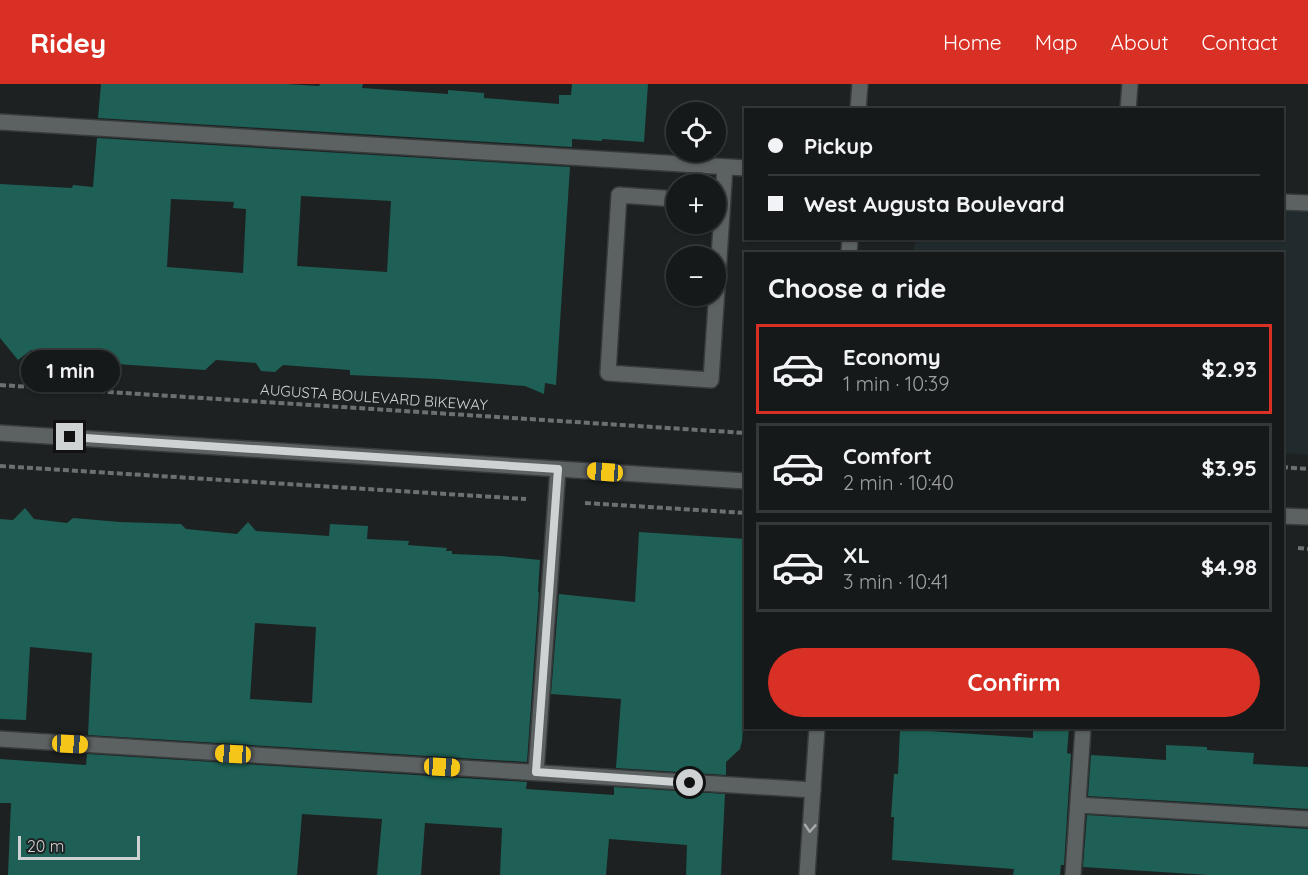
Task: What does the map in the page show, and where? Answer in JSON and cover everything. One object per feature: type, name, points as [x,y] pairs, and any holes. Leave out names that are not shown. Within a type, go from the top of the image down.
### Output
[{"type":"street","points":[[858,108],[860,84]]},
{"type":"street","points":[[1128,108],[1130,84]]},
{"type":"street","points":[[0,122],[744,168]]},
{"type":"street","points":[[724,174],[725,167]]},
{"type":"street","points":[[666,198],[619,195],[608,373],[711,380],[718,234]]},
{"type":"street","points":[[1284,202],[1308,203]]},
{"type":"street","points":[[0,433],[744,481]]},
{"type":"street","points":[[536,772],[558,469]]},
{"type":"street","points":[[1284,516],[1308,517]]},
{"type":"street","points":[[807,875],[817,729]]},
{"type":"street","points":[[1073,875],[1083,729]]},
{"type":"street","points":[[0,739],[813,790]]},
{"type":"street","points":[[1078,805],[1308,819]]},
{"type":"path","name":"AUGUSTA BOULEVARD BIKEWAY","points":[[0,385],[744,433]]},
{"type":"path","points":[[0,466],[744,513]]},
{"type":"path","points":[[1284,467],[1308,469]]},
{"type":"shaded area","points":[[1284,208],[1308,210],[1308,455],[1284,453],[1284,252],[914,252],[915,240],[1284,240]]},
{"type":"building","points":[[101,84],[319,86],[320,84],[363,84],[362,88],[448,94],[448,90],[484,93],[484,98],[559,104],[559,95],[571,95],[572,84],[648,84],[644,142],[572,139],[572,147],[98,118]]},
{"type":"building","points":[[97,138],[570,167],[556,385],[545,383],[544,394],[525,386],[350,375],[350,370],[283,365],[275,372],[261,371],[256,363],[216,360],[205,370],[116,364],[117,360],[68,356],[65,352],[31,350],[18,360],[0,338],[0,184],[93,187]],"holes":[[[301,196],[391,201],[387,272],[297,266]],[[171,199],[234,202],[233,208],[246,209],[243,273],[167,267]]]},
{"type":"building","points":[[25,508],[34,519],[67,523],[73,518],[181,524],[186,529],[237,534],[248,522],[256,531],[329,536],[330,524],[368,526],[367,539],[409,541],[408,545],[447,548],[446,551],[452,551],[452,554],[540,560],[527,762],[88,735],[92,653],[30,647],[26,720],[0,719],[0,519],[13,520]],"holes":[[[255,623],[316,627],[312,703],[250,699]]]},
{"type":"building","points":[[639,532],[744,539],[742,741],[740,749],[726,762],[726,775],[616,768],[621,699],[551,694],[559,594],[635,602]]},
{"type":"building","points":[[900,729],[1033,738],[1033,729],[1069,729],[1067,753],[1071,754],[1064,865],[1061,865],[1060,875],[1013,875],[1014,869],[892,860],[894,817],[891,817],[894,774],[898,774]]},
{"type":"building","points":[[1166,745],[1254,753],[1253,764],[1308,767],[1308,809],[1088,796],[1091,755],[1166,760]]},
{"type":"building","points":[[87,754],[527,782],[526,789],[614,795],[614,787],[725,794],[721,875],[686,875],[687,845],[609,839],[606,875],[500,875],[502,828],[425,823],[421,875],[377,875],[382,819],[302,814],[297,875],[8,875],[11,803],[0,803],[0,759],[86,765]]},
{"type":"building","points":[[1087,815],[1308,829],[1308,875],[1208,875],[1083,867]]},
{"type":"route","points":[[70,437],[558,469],[536,772],[690,783]]}]
